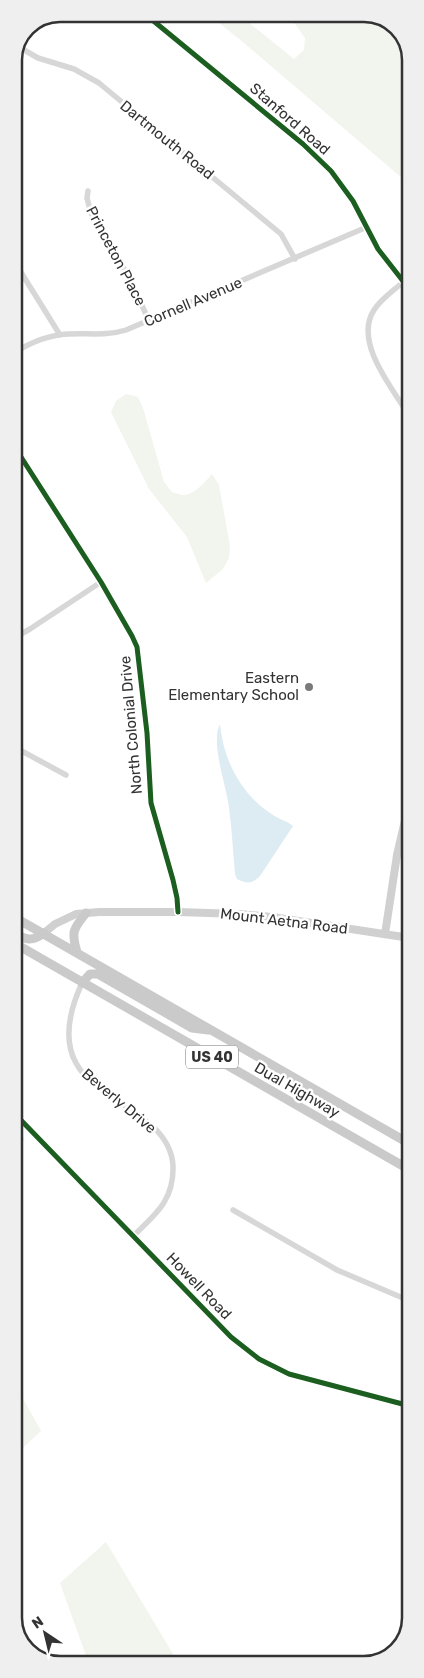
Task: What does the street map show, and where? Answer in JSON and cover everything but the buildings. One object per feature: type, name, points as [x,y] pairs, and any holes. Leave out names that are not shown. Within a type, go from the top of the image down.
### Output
[{"type":"main road","points":[[77,952],[72,933],[86,913]]},
{"type":"main road","name":"Dual Highway","points":[[22,921],[402,1139]]},
{"type":"main road","points":[[22,937],[27,940],[37,938],[44,933]]},
{"type":"main road","name":"Dual Highway","points":[[22,948],[402,1165]]},
{"type":"main road","points":[[82,982],[90,974],[98,974],[192,1028],[212,1030]]},
{"type":"street","name":"Stanford Road","points":[[155,22],[318,158],[343,186],[378,249],[402,282]]},
{"type":"street","name":"Dartmouth Road","points":[[24,50],[38,58],[86,75],[99,84],[281,234],[295,259]]},
{"type":"street","name":"Princeton Place","points":[[88,191],[86,198],[90,213],[130,279],[149,321]]},
{"type":"street","name":"Cornell Avenue","points":[[22,349],[36,341],[60,335],[113,334],[149,321],[367,227]]},
{"type":"street","points":[[22,274],[60,335]]},
{"type":"street","points":[[402,282],[374,310],[367,332],[371,351],[402,403]]},
{"type":"street","name":"North Colonial Drive","points":[[22,459],[101,582],[137,647],[147,732],[151,803],[173,880],[178,912]]},
{"type":"street","points":[[22,633],[101,582]]},
{"type":"street","points":[[22,751],[66,775]]},
{"type":"street","points":[[385,934],[402,833]]},
{"type":"street","name":"Mount Aetna Road","points":[[44,933],[76,914],[178,912],[272,917],[402,937]]},
{"type":"street","name":"Beverly Drive","points":[[82,982],[74,1000],[69,1032],[70,1045],[77,1065],[99,1088],[148,1122],[157,1131],[170,1153],[173,1163],[171,1187],[164,1205],[133,1236]]},
{"type":"street","name":"Howell Road","points":[[22,1121],[231,1336],[259,1359],[288,1374],[402,1404]]},
{"type":"street","points":[[233,1210],[336,1270],[402,1298]]},
{"type":"shaded area","points":[[219,23],[249,23],[294,59],[304,50],[305,38],[294,23],[371,23],[389,32],[396,41],[402,60],[402,178]]},
{"type":"shaded area","points":[[126,394],[138,397],[143,408],[164,482],[172,492],[188,494],[200,487],[212,474],[219,485],[230,546],[229,558],[223,569],[206,583],[187,537],[149,489],[111,412],[116,401]]},
{"type":"shaded area","points":[[220,724],[225,751],[243,787],[262,807],[293,826],[260,876],[254,881],[249,882],[237,879],[235,874],[228,799],[218,753],[217,732]]},
{"type":"shaded area","points":[[22,1397],[41,1431],[22,1449]]},
{"type":"shaded area","points":[[106,1542],[174,1655],[86,1655],[60,1583]]},
{"type":"cycle path","points":[[155,22],[303,144],[331,171],[353,201],[378,249],[402,280]]},
{"type":"cycle path","points":[[22,459],[101,582],[137,647],[147,733],[151,803],[173,880],[178,912]]},
{"type":"cycle path","points":[[22,1121],[231,1337],[259,1359],[289,1374],[402,1404]]},
{"type":"place","name":"Eastern Elementary School","points":[[309,687]]}]
